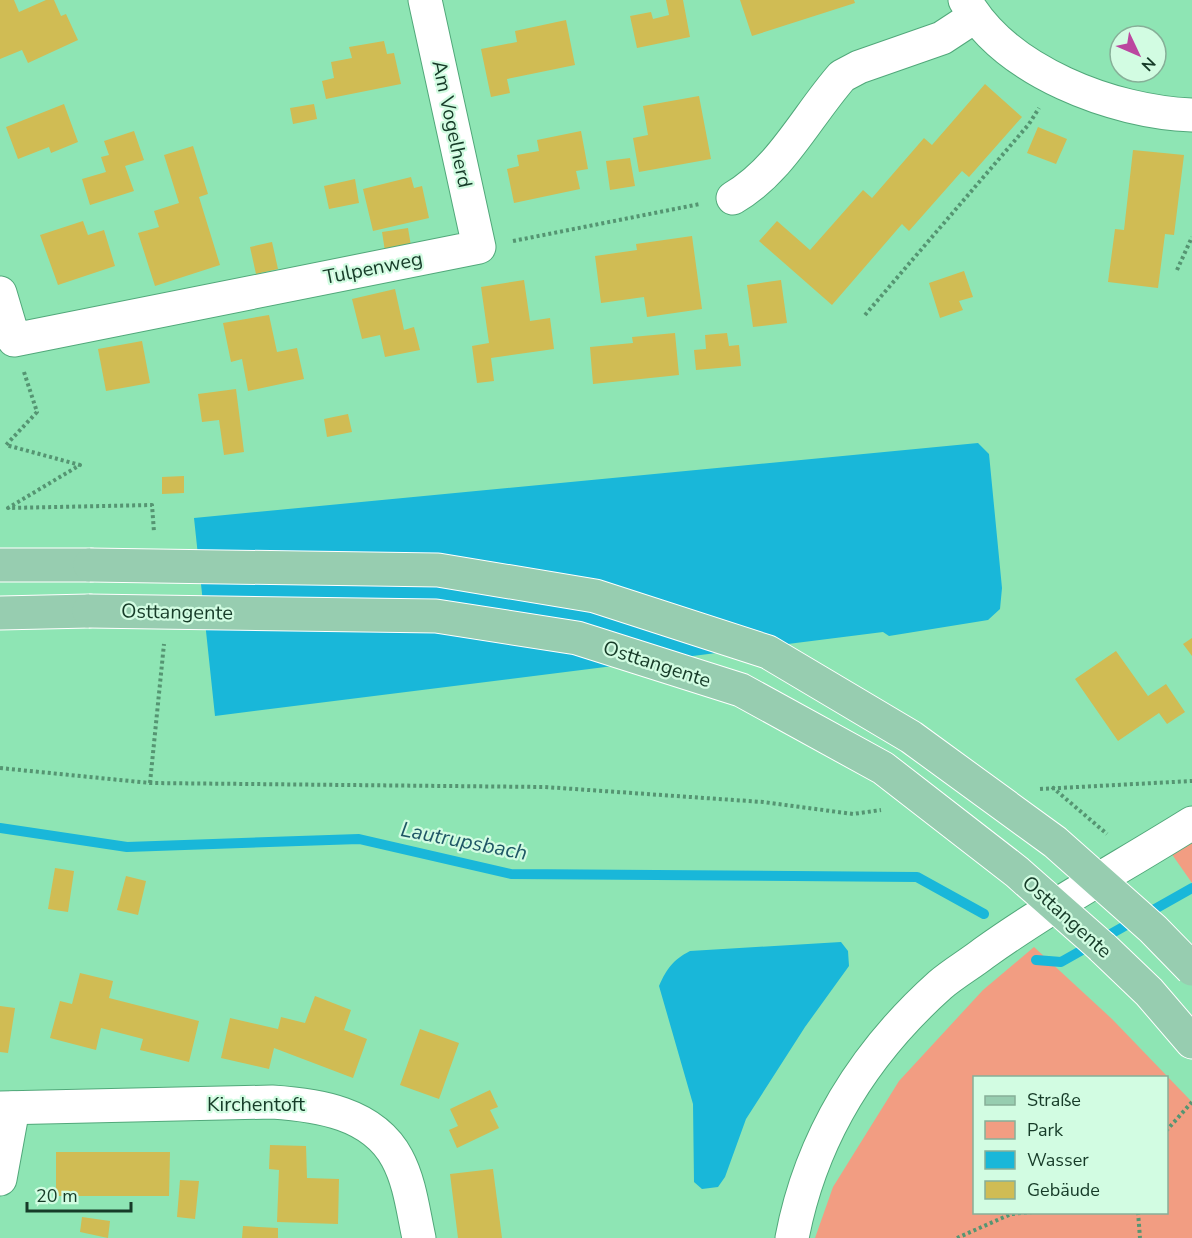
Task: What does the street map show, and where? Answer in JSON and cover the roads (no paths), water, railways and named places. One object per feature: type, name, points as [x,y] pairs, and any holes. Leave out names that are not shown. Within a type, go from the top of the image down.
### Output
[{"type":"main road","points":[[0,565],[438,570],[595,596],[768,652],[911,737],[1055,842],[1153,929],[1192,969]]},
{"type":"main road","name":"Osttangente","points":[[0,613],[89,611],[436,616],[577,638],[741,690],[892,774],[1017,872],[1101,946],[1149,992],[1192,1041]]},
{"type":"street","name":"Am Vogelherd","points":[[425,0],[479,247]]},
{"type":"street","points":[[733,198],[753,187],[769,171],[842,76],[859,67],[942,38],[970,8],[1001,44],[1056,79],[1114,103],[1157,114],[1192,115]]},
{"type":"street","name":"Tulpenweg","points":[[0,293],[14,340],[479,247]]},
{"type":"street","points":[[792,1238],[798,1206],[813,1160],[840,1103],[880,1047],[941,984],[1016,931],[1192,823]]},
{"type":"street","name":"Kirchentoft","points":[[0,1179],[6,1108],[272,1102],[316,1105],[352,1118],[376,1132],[396,1157],[408,1189],[419,1238]]},
{"type":"water","points":[[978,443],[989,454],[1002,588],[1000,609],[988,620],[889,636],[883,632],[215,716],[194,518]]},
{"type":"water","points":[[841,942],[848,951],[849,966],[805,1027],[746,1119],[725,1177],[718,1187],[702,1189],[694,1182],[693,1104],[659,986],[665,974],[675,961],[690,951]]},
{"type":"waterway","name":"Lautrupsbach","points":[[0,828],[127,847],[359,839],[511,874],[917,877],[984,914]]},
{"type":"waterway","name":"Lautrupsbach","points":[[1036,960],[1061,962],[1192,888]]}]
